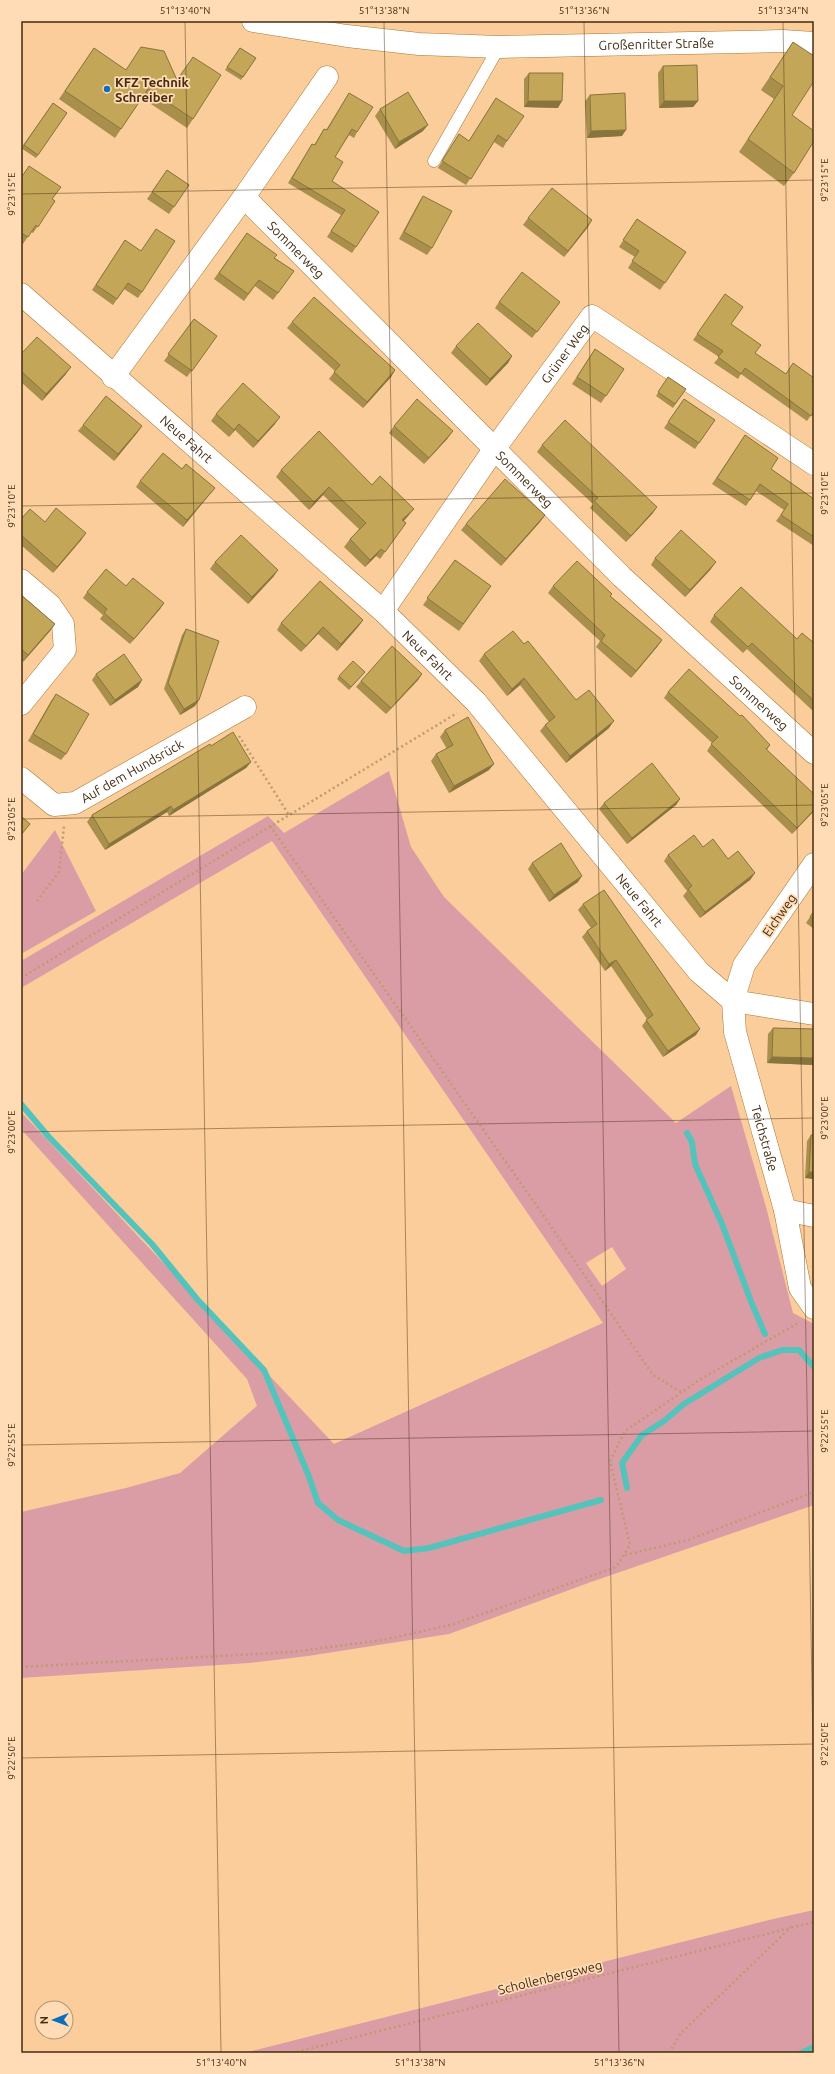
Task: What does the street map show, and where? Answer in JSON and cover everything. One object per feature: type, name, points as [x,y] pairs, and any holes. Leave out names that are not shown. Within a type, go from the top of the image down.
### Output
[{"type":"street","name":"Großenritter Straße","points":[[253,21],[347,36],[419,44],[499,47],[783,41],[814,43]]},
{"type":"street","points":[[113,376],[244,197],[327,77]]},
{"type":"street","name":"Sommerweg","points":[[244,197],[622,577],[814,753]]},
{"type":"street","name":"Neue Fahrt","points":[[21,294],[383,611],[476,702],[699,972],[733,1000],[814,1014]]},
{"type":"street","name":"Grüner Weg","points":[[383,611],[495,448],[592,316],[814,464]]},
{"type":"street","points":[[21,580],[50,605],[63,624],[66,650],[21,704]]},
{"type":"street","name":"Auf dem Hundsrück","points":[[21,778],[54,805],[75,804],[236,712]]},
{"type":"street","name":"Eichweg","points":[[744,965],[814,864]]},
{"type":"street","name":"Teichstraße","points":[[744,965],[733,1000],[735,1032],[785,1210],[800,1288],[807,1315]]},
{"type":"street","points":[[785,1210],[814,1216]]},
{"type":"lane","points":[[434,161],[499,47]]},
{"type":"path","points":[[21,978],[476,702]]},
{"type":"path","points":[[236,712],[289,815]]},
{"type":"path","points":[[37,901],[59,872],[64,833],[65,804]]},
{"type":"path","points":[[270,826],[537,1205],[653,1375],[681,1392]]},
{"type":"path","points":[[21,1667],[292,1652],[383,1640],[454,1624],[616,1567],[630,1545],[610,1461],[625,1431],[701,1378],[807,1315]]},
{"type":"path","points":[[624,1555],[688,1540],[814,1492]]},
{"type":"path","name":"Schollenbergsweg","points":[[292,2053],[792,1926],[814,1922]]},
{"type":"path","points":[[669,2053],[681,2033],[792,1926]]},
{"type":"shaded area","points":[[389,771],[411,847],[444,897],[676,1123],[731,1086],[766,1207],[793,1313],[814,1324],[814,1505],[591,1582],[449,1634],[308,1656],[249,1663],[21,1678],[21,1512],[126,1488],[180,1473],[257,1406],[247,1379],[21,1129],[21,1112],[334,1444],[603,1323],[272,841],[21,988],[21,961],[268,816],[284,833]],"holes":[[[612,1247],[626,1269],[602,1286],[586,1263]]]},
{"type":"shaded area","points":[[55,830],[96,911],[21,954],[21,875]]},
{"type":"shaded area","points":[[814,1910],[814,2053],[244,2053],[769,1920]]},
{"type":"building","points":[[793,42],[814,56],[814,81],[792,115],[814,131],[814,141],[794,173],[748,139],[783,86],[770,77]]},
{"type":"building","points":[[141,47],[164,51],[177,80],[193,57],[221,75],[193,119],[148,89],[121,129],[65,91],[94,48],[126,70]]},
{"type":"building","points":[[240,48],[256,58],[243,77],[227,67]]},
{"type":"building","points":[[697,65],[698,101],[664,101],[663,66]]},
{"type":"building","points":[[529,73],[563,73],[562,101],[528,101]]},
{"type":"building","points":[[408,92],[428,125],[399,142],[380,109]]},
{"type":"building","points":[[349,93],[373,107],[357,132],[352,129],[335,157],[343,162],[332,181],[379,212],[356,247],[331,231],[345,210],[292,178],[312,144],[315,145],[324,129],[327,130]]},
{"type":"building","points":[[625,93],[626,130],[591,131],[590,95]]},
{"type":"building","points":[[496,98],[524,116],[507,141],[498,135],[471,179],[442,161],[459,134],[469,141]]},
{"type":"building","points":[[53,103],[67,113],[38,155],[24,145]]},
{"type":"building","points":[[29,166],[61,187],[52,199],[55,201],[38,227],[36,225],[28,237],[21,233],[21,178]]},
{"type":"building","points":[[167,170],[189,185],[174,207],[152,192]]},
{"type":"building","points":[[552,188],[592,220],[568,251],[528,218]]},
{"type":"building","points":[[423,196],[452,211],[432,248],[404,232]]},
{"type":"building","points":[[637,219],[686,252],[665,283],[632,261],[639,251],[623,240]]},
{"type":"building","points":[[156,229],[175,241],[142,292],[128,283],[117,299],[96,285],[125,240],[141,251]]},
{"type":"building","points":[[247,233],[277,255],[274,258],[294,271],[278,293],[259,280],[248,294],[219,273]]},
{"type":"building","points":[[522,272],[560,302],[537,332],[499,302]]},
{"type":"building","points":[[725,294],[743,307],[731,324],[761,345],[755,353],[786,374],[793,363],[814,378],[814,411],[811,416],[745,368],[741,374],[718,357],[723,351],[697,334]]},
{"type":"building","points":[[314,297],[395,370],[367,402],[334,372],[340,365],[292,322]]},
{"type":"building","points":[[194,319],[217,336],[192,371],[168,354]]},
{"type":"building","points":[[478,323],[512,356],[490,379],[456,346]]},
{"type":"building","points":[[37,337],[71,367],[46,394],[21,371],[21,354]]},
{"type":"building","points":[[595,349],[624,369],[606,396],[577,377]]},
{"type":"building","points":[[668,377],[686,389],[675,404],[658,392]]},
{"type":"building","points":[[243,383],[280,417],[258,441],[239,424],[234,430],[216,414]]},
{"type":"building","points":[[106,396],[142,426],[118,454],[83,425]]},
{"type":"building","points":[[417,399],[453,431],[429,458],[394,426]]},
{"type":"building","points":[[684,399],[715,420],[699,443],[668,422]]},
{"type":"building","points":[[565,420],[657,507],[631,536],[594,501],[598,498],[542,445]]},
{"type":"building","points":[[319,431],[372,485],[380,476],[414,509],[402,520],[406,523],[385,552],[381,549],[370,560],[350,539],[366,523],[329,487],[314,502],[281,470]]},
{"type":"building","points":[[745,435],[778,458],[771,469],[814,499],[814,537],[781,515],[788,504],[760,484],[750,500],[717,478]]},
{"type":"building","points":[[163,453],[182,469],[186,464],[215,488],[187,520],[140,481]]},
{"type":"building","points":[[505,479],[545,515],[506,559],[466,524]]},
{"type":"building","points":[[56,508],[86,533],[57,567],[21,535],[21,519],[30,509],[45,522]]},
{"type":"building","points":[[681,530],[716,562],[690,590],[655,558]]},
{"type":"building","points":[[241,535],[278,570],[252,597],[215,562]]},
{"type":"building","points":[[455,560],[491,586],[463,624],[427,598]]},
{"type":"building","points":[[577,561],[612,594],[610,596],[662,640],[636,671],[601,641],[605,635],[553,586]]},
{"type":"building","points":[[106,569],[126,586],[133,578],[164,603],[134,639],[104,613],[107,609],[87,592]]},
{"type":"building","points":[[320,581],[363,620],[341,644],[323,627],[306,646],[281,623]]},
{"type":"building","points":[[741,587],[797,639],[802,633],[814,643],[814,701],[752,643],[748,647],[714,615]]},
{"type":"building","points":[[21,595],[55,624],[28,655],[21,649]]},
{"type":"building","points":[[186,629],[219,641],[199,700],[184,709],[168,683]]},
{"type":"building","points":[[513,631],[524,644],[528,641],[576,700],[589,690],[614,721],[570,756],[545,725],[555,717],[524,678],[512,689],[484,654]]},
{"type":"building","points":[[392,646],[422,674],[391,708],[361,681]]},
{"type":"building","points":[[124,654],[142,680],[115,700],[96,674]]},
{"type":"building","points":[[353,661],[365,672],[351,687],[339,676]]},
{"type":"building","points":[[689,669],[740,716],[742,715],[770,745],[766,749],[814,794],[814,810],[797,828],[711,744],[718,737],[668,692]]},
{"type":"building","points":[[56,694],[89,714],[66,754],[33,734]]},
{"type":"building","points":[[468,717],[494,764],[454,786],[436,754],[453,745],[445,730]]},
{"type":"building","points":[[233,732],[251,762],[173,810],[171,806],[109,844],[92,815],[210,744],[211,746]]},
{"type":"building","points":[[652,763],[680,799],[632,838],[604,803]]},
{"type":"building","points":[[21,816],[30,824],[21,835]]},
{"type":"building","points":[[694,835],[703,847],[713,839],[728,859],[738,851],[755,873],[705,912],[688,889],[692,886],[668,855]]},
{"type":"building","points":[[561,843],[582,876],[554,895],[532,863]]},
{"type":"building","points":[[604,890],[700,1029],[668,1051],[646,1020],[653,1015],[616,960],[609,964],[587,931],[597,924],[583,904]]},
{"type":"building","points":[[814,911],[814,919],[810,917]]},
{"type":"building","points":[[773,1028],[814,1029],[814,1058],[772,1057]]},
{"type":"building","points":[[811,1135],[814,1135],[814,1172],[809,1172]]},
{"type":"waterway","points":[[21,1104],[48,1136],[152,1244],[197,1299],[264,1370],[308,1474],[318,1503],[338,1520],[404,1551],[429,1548],[601,1500]]},
{"type":"waterway","points":[[687,1133],[692,1142],[695,1164],[722,1224],[765,1334]]},
{"type":"waterway","points":[[627,1488],[622,1463],[642,1435],[664,1421],[684,1404],[759,1358],[782,1350],[799,1350],[814,1367]]},
{"type":"waterway","points":[[801,2053],[814,2047]]},
{"type":"place","name":"KFZ Technik Schreiber","points":[[107,89]]}]
